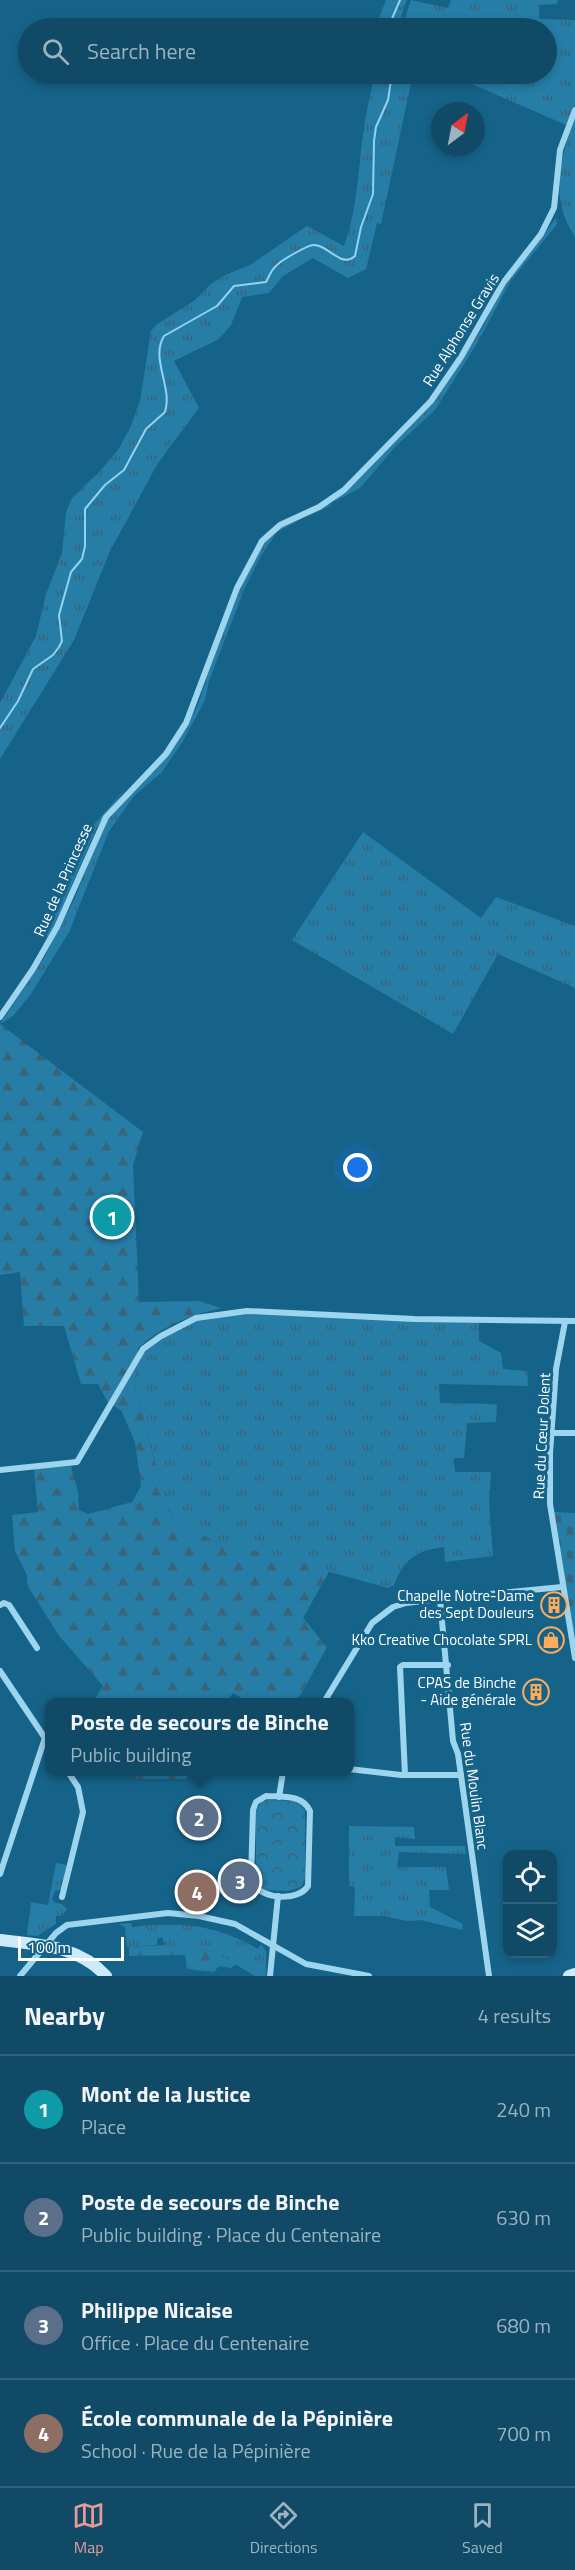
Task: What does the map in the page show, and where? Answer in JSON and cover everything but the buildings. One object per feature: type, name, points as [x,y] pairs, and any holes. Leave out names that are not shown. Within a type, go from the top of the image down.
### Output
[{"type":"main road","points":[[0,1940],[47,1946],[82,1956],[106,1976]]},
{"type":"main road","points":[[569,1976],[575,1974]]},
{"type":"street","name":"Rue Alphonse Gravis","points":[[267,535],[280,525],[320,507],[339,494],[436,395],[472,339],[503,283],[536,241],[549,220],[554,208],[560,150],[575,110]]},
{"type":"street","name":"Rue de la Princesse","points":[[0,1017],[33,969],[57,927],[87,855],[106,817],[166,754],[186,723],[237,588],[267,535]]},
{"type":"street","points":[[0,1470],[77,1462],[143,1349],[161,1336],[195,1318],[247,1311],[414,1319],[565,1322],[574,1320]]},
{"type":"street","name":"Rue du Cœur Dolent","points":[[565,1322],[556,1370],[550,1504],[575,1658]]},
{"type":"street","points":[[552,1433],[575,1433]]},
{"type":"street","points":[[326,1698],[365,1633],[381,1615],[406,1603],[562,1587]]},
{"type":"street","name":"Rue du Moulin Blanc","points":[[440,1599],[448,1665],[453,1741],[458,1754],[489,1976]]},
{"type":"street","points":[[0,1605],[4,1603],[9,1605],[37,1648]]},
{"type":"street","points":[[405,1775],[400,1667],[448,1665]]},
{"type":"street","points":[[0,1671],[45,1738]]},
{"type":"street","points":[[0,1874],[45,1747]]},
{"type":"street","points":[[354,1770],[405,1775],[461,1775]]},
{"type":"street","points":[[62,1897],[84,1812],[78,1787],[71,1776]]},
{"type":"street","points":[[279,1797],[282,1776]]},
{"type":"street","points":[[261,1798],[299,1798],[307,1803],[310,1811],[308,1886],[297,1894],[278,1896],[257,1890],[251,1880],[255,1805],[261,1798]]},
{"type":"street","points":[[270,1976],[278,1896]]},
{"type":"street","points":[[20,1976],[59,1930],[74,1923],[168,1913],[229,1922],[311,1965],[369,1976]]},
{"type":"green space","points":[[386,0],[407,0],[401,17],[405,18],[379,18]]},
{"type":"green space","points":[[411,0],[448,8],[451,0],[558,0],[557,4],[539,5],[539,18],[405,18]]},
{"type":"green space","points":[[557,20],[575,20],[575,104],[566,125],[472,84],[557,84]]},
{"type":"green space","points":[[373,84],[411,84],[381,224],[377,223],[366,269],[348,278],[313,258],[283,276],[269,293],[242,297],[231,325],[219,339],[174,361],[199,408],[158,463],[110,551],[74,640],[0,759],[0,703],[36,636],[46,594],[62,553],[66,512],[72,498],[118,450],[130,428],[140,401],[151,331],[156,325],[195,300],[211,284],[225,275],[250,265],[307,226],[344,246],[355,203],[365,121]]},
{"type":"green space","points":[[575,118],[575,237],[562,208],[560,178],[565,148]]},
{"type":"green space","points":[[556,218],[557,224],[510,282],[479,340],[435,410],[396,446],[360,488],[333,502],[375,463],[435,401],[483,327],[501,291]]},
{"type":"green space","points":[[333,502],[328,507],[304,518]]},
{"type":"green space","points":[[304,518],[277,532],[262,554],[245,587],[209,681],[205,700],[183,741],[162,772],[135,795],[109,831],[69,932],[31,994],[13,1016],[0,1024],[44,958],[74,900],[105,822],[187,725],[198,705],[214,654],[237,594],[257,552],[272,532]]},
{"type":"green space","points":[[126,788],[97,827],[48,940],[36,929],[91,828]]},
{"type":"green space","points":[[363,832],[481,918],[496,897],[575,926],[575,988],[498,954],[453,1034],[292,940]]},
{"type":"green space","points":[[0,1024],[143,1132],[133,1165],[139,1302],[199,1301],[221,1308],[177,1322],[138,1348],[135,1386],[162,1490],[175,1523],[210,1539],[330,1570],[303,1618],[327,1647],[300,1696],[296,1698],[241,1698],[233,1693],[229,1698],[96,1698],[103,1686],[60,1637],[27,1585],[27,1575],[15,1551],[12,1515],[38,1512],[34,1469],[71,1466],[78,1492],[79,1510],[88,1514],[132,1502],[141,1486],[135,1442],[121,1410],[108,1403],[98,1384],[81,1384],[64,1326],[24,1326],[20,1272],[0,1275]]},
{"type":"green space","points":[[230,1314],[479,1322],[479,1341],[501,1353],[503,1369],[527,1371],[528,1386],[439,1384],[440,1403],[497,1404],[496,1422],[467,1423],[464,1458],[454,1458],[455,1472],[491,1472],[489,1502],[493,1556],[445,1562],[444,1547],[426,1551],[407,1562],[394,1585],[388,1588],[210,1539],[175,1523],[162,1490],[135,1386],[137,1358],[172,1332],[202,1317]]},
{"type":"green space","points":[[554,1512],[575,1513],[575,1640]]},
{"type":"green space","points":[[136,1776],[187,1776],[187,1779],[136,1779]]},
{"type":"green space","points":[[262,1801],[296,1801],[305,1810],[305,1878],[301,1887],[288,1891],[263,1890],[256,1883],[256,1811]]},
{"type":"green space","points":[[349,1826],[414,1827],[415,1839],[395,1837],[395,1846],[465,1846],[466,1854],[399,1852],[397,1867],[446,1867],[449,1890],[429,1890],[430,1907],[463,1924],[462,1930],[421,1920],[407,1921],[384,1916],[354,1916],[355,1887],[349,1886]]},
{"type":"green space","points":[[56,1863],[67,1865],[62,1889],[55,1891],[52,1899],[67,1910],[61,1916],[56,1916],[56,1924],[37,1936],[27,1935],[31,1902],[48,1905]]},
{"type":"green space","points":[[131,1923],[132,1927],[182,1925],[197,1927],[227,1934],[258,1949],[261,1944],[266,1951],[266,1976],[255,1976],[213,1951],[165,1945],[162,1937],[157,1939],[157,1945],[127,1947],[125,1927],[119,1924]]},
{"type":"green space","points":[[165,1945],[213,1951],[236,1964],[231,1968],[219,1966],[214,1972],[187,1969],[185,1955],[129,1956],[129,1947]]},
{"type":"waterway","points":[[392,18],[400,0]]},
{"type":"waterway","points":[[0,728],[18,701],[33,669],[53,655],[62,641],[59,615],[71,572],[82,559],[85,546],[85,509],[105,485],[124,470],[146,429],[165,412],[166,393],[159,354],[164,336],[217,306],[234,286],[266,282],[278,264],[310,246],[319,246],[345,260],[355,256],[361,227],[373,194],[376,127],[388,100],[390,84]]},
{"type":"place","name":"Mont de la Justice","points":[[112,1217]]},
{"type":"place","name":"Chapelle Notre-Dame des Sept Douleurs","points":[[554,1605]]},
{"type":"place","name":"Kko Creative Chocolate SPRL","points":[[551,1640]]},
{"type":"place","name":"CPAS de Binche - Aide générale","points":[[536,1692]]},
{"type":"place","name":"Poste de secours de Binche","points":[[199,1818]]},
{"type":"place","name":"Philippe Nicaise","points":[[240,1881]]},
{"type":"place","name":"École communale de la Pépinière","points":[[197,1892]]}]
